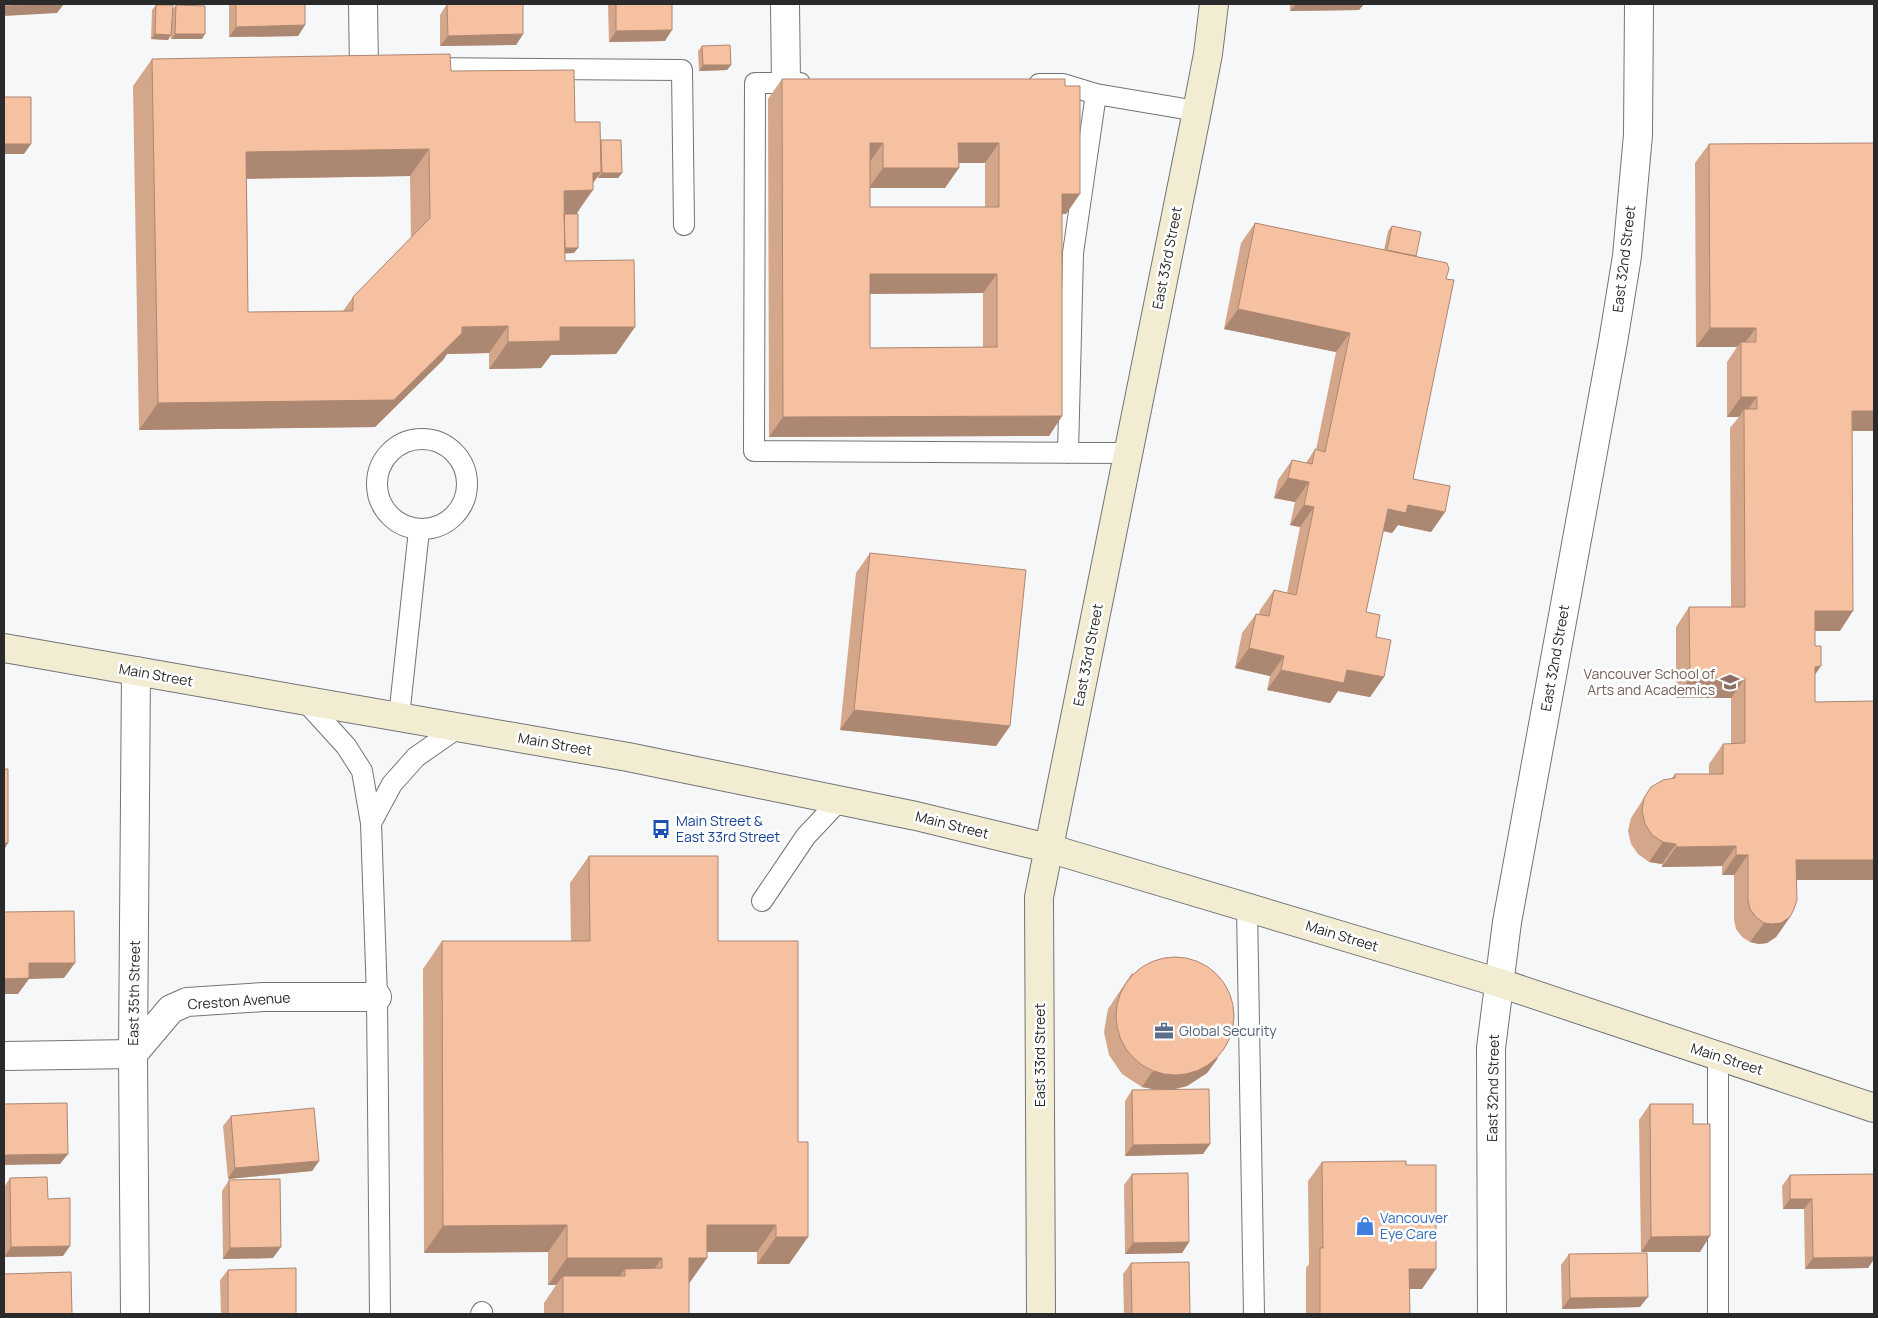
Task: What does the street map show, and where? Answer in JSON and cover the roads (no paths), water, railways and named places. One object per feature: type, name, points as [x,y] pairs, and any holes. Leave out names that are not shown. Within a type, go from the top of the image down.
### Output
[{"type":"main road","name":"East 33rd Street","points":[[1041,1314],[1039,897],[1197,111],[1214,4]]},
{"type":"main road","name":"Main Street","points":[[4,648],[628,757],[916,816],[1048,848],[1500,983],[1874,1108]]},
{"type":"street","points":[[363,4],[374,68]]},
{"type":"street","points":[[786,4],[786,83]]},
{"type":"street","name":"East 32nd Street","points":[[1492,1314],[1492,1048],[1507,922],[1627,256],[1638,135],[1639,4]]},
{"type":"street","name":"East 35th Street","points":[[135,1314],[133,1054],[136,671]]},
{"type":"street","name":"Creston Avenue","points":[[133,1054],[171,1009],[187,1002],[264,997],[377,996]]},
{"type":"street","points":[[4,1056],[133,1054]]},
{"type":"lane","points":[[403,68],[682,70],[684,225]]},
{"type":"lane","points":[[816,83],[755,83],[754,451],[1129,453]]},
{"type":"lane","points":[[1023,84],[1063,84],[1096,94],[1197,111]]},
{"type":"lane","points":[[1068,452],[1073,253],[1096,94]]},
{"type":"lane","points":[[424,438],[441,442],[456,453],[465,468],[468,486],[463,504],[452,518],[437,528],[419,530],[402,526],[388,514],[378,499],[376,481],[380,464],[390,450],[406,440],[424,438]]},
{"type":"lane","points":[[399,717],[419,530]]},
{"type":"lane","points":[[306,701],[346,746],[362,771],[371,824],[377,996],[380,1314]]},
{"type":"lane","points":[[371,824],[392,784],[416,757],[459,727]]},
{"type":"lane","points":[[762,901],[806,836],[840,800]]},
{"type":"lane","points":[[1247,908],[1254,1314]]},
{"type":"lane","points":[[1718,1056],[1718,1314]]},
{"type":"place","name":"Vancouver School of Arts and Academics","points":[[1730,682]]},
{"type":"place","name":"Main Street & East 33rd Street","points":[[661,829]]},
{"type":"place","name":"Global Security","points":[[1164,1031]]},
{"type":"place","name":"Vancouver Eye Care","points":[[1365,1226]]}]
